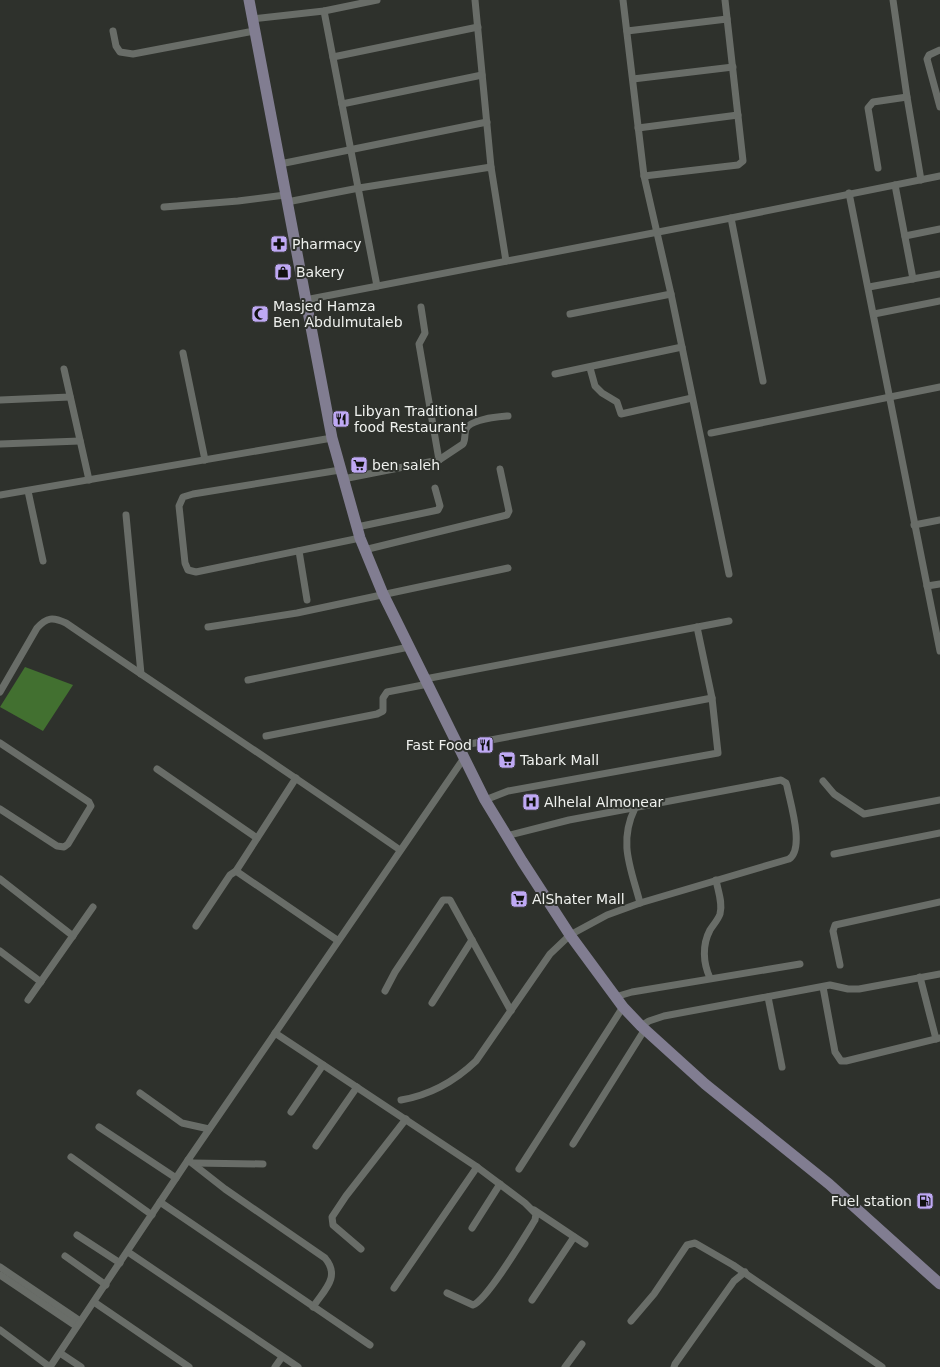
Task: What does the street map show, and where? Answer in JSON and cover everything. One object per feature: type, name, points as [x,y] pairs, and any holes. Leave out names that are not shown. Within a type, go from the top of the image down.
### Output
[{"type":"main road","points":[[249,0],[332,438],[358,532],[383,594],[486,800],[506,836],[570,935],[623,1007],[643,1028],[705,1084],[829,1184],[940,1284]]},
{"type":"street","points":[[252,19],[324,11],[377,0]]},
{"type":"street","points":[[475,0],[492,167],[506,261]]},
{"type":"street","points":[[623,0],[644,176],[671,294],[729,574]]},
{"type":"street","points":[[644,176],[741,164],[743,158],[725,0]]},
{"type":"street","points":[[893,0],[921,180]]},
{"type":"street","points":[[324,11],[377,286]]},
{"type":"street","points":[[627,32],[727,19]]},
{"type":"street","points":[[333,57],[478,27]]},
{"type":"street","points":[[113,31],[116,46],[120,52],[133,54],[254,31]]},
{"type":"street","points":[[940,50],[929,55],[927,59],[940,107]]},
{"type":"street","points":[[632,79],[733,67]]},
{"type":"street","points":[[342,104],[482,75]]},
{"type":"street","points":[[878,168],[868,108],[873,102],[907,97]]},
{"type":"street","points":[[638,128],[738,115]]},
{"type":"street","points":[[280,164],[351,148],[487,122]]},
{"type":"street","points":[[164,207],[286,198],[492,167]]},
{"type":"street","points":[[305,300],[940,176]]},
{"type":"street","points":[[894,184],[913,279]]},
{"type":"street","points":[[849,193],[869,287],[914,525],[940,651]]},
{"type":"street","points":[[731,218],[763,381]]},
{"type":"street","points":[[905,236],[940,228]]},
{"type":"street","points":[[869,287],[940,274]]},
{"type":"street","points":[[570,314],[671,294]]},
{"type":"street","points":[[874,314],[940,301]]},
{"type":"street","points":[[421,307],[425,333],[420,344],[439,460]]},
{"type":"street","points":[[555,374],[590,368],[682,347]]},
{"type":"street","points":[[183,353],[205,460]]},
{"type":"street","points":[[590,368],[595,386],[602,393],[617,402],[621,414],[692,398]]},
{"type":"street","points":[[64,369],[89,480]]},
{"type":"street","points":[[711,433],[940,387]]},
{"type":"street","points":[[0,400],[70,397]]},
{"type":"street","points":[[435,488],[440,506],[438,510],[358,532],[301,549],[299,551],[196,572],[188,570],[179,506],[183,498],[193,494],[439,460],[463,444],[465,440],[465,431],[468,426],[484,419],[508,416]]},
{"type":"street","points":[[0,495],[332,438]]},
{"type":"street","points":[[0,444],[80,441]]},
{"type":"street","points":[[364,550],[507,515],[509,511],[500,469]]},
{"type":"street","points":[[28,491],[43,561]]},
{"type":"street","points":[[126,515],[141,674]]},
{"type":"street","points":[[914,525],[940,520]]},
{"type":"street","points":[[299,551],[307,600]]},
{"type":"street","points":[[208,627],[297,613],[508,568]]},
{"type":"street","points":[[927,586],[940,584]]},
{"type":"street","points":[[0,692],[3,681],[37,628],[50,618],[66,623],[400,850]]},
{"type":"street","points":[[266,736],[377,714],[383,711],[384,696],[387,692],[426,682],[729,620]]},
{"type":"street","points":[[486,800],[508,792],[718,753],[712,698],[698,627]]},
{"type":"street","points":[[248,680],[409,647]]},
{"type":"street","points":[[459,746],[712,698]]},
{"type":"street","points":[[0,743],[90,802],[91,806],[68,844],[64,847],[57,846],[0,809]]},
{"type":"street","points":[[0,1330],[50,1367],[176,1178],[190,1162],[209,1129],[337,940],[464,758]]},
{"type":"street","points":[[156,769],[257,838]]},
{"type":"street","points":[[196,926],[230,875],[236,871],[296,778]]},
{"type":"street","points":[[401,1100],[435,1091],[465,1072],[476,1060],[550,954],[570,935],[607,915],[792,857],[796,847],[797,836],[786,783],[784,781],[774,781],[569,820],[506,836]]},
{"type":"street","points":[[823,781],[834,794],[864,814],[940,800]]},
{"type":"street","points":[[635,808],[628,822],[625,846],[640,904]]},
{"type":"street","points":[[834,854],[940,833]]},
{"type":"street","points":[[236,871],[337,940]]},
{"type":"street","points":[[0,879],[73,936]]},
{"type":"street","points":[[710,978],[705,961],[705,946],[707,935],[717,920],[720,912],[720,900],[716,880]]},
{"type":"street","points":[[385,991],[395,972],[445,899],[450,900],[511,1011]]},
{"type":"street","points":[[840,965],[833,931],[834,925],[940,902]]},
{"type":"street","points":[[28,1000],[92,907]]},
{"type":"street","points":[[432,1003],[472,940]]},
{"type":"street","points":[[0,951],[40,982]]},
{"type":"street","points":[[615,997],[632,992],[710,978],[800,964]]},
{"type":"street","points":[[572,1144],[643,1028],[649,1021],[664,1016],[823,986],[835,985],[848,989],[859,989],[940,974]]},
{"type":"street","points":[[823,986],[835,1052],[841,1061],[846,1061],[938,1038],[920,978]]},
{"type":"street","points":[[768,997],[782,1067]]},
{"type":"street","points":[[519,1169],[623,1007]]},
{"type":"street","points":[[275,1033],[477,1167],[532,1209],[585,1244]]},
{"type":"street","points":[[291,1112],[324,1065]]},
{"type":"street","points":[[316,1146],[358,1087]]},
{"type":"street","points":[[140,1093],[182,1123],[209,1129]]},
{"type":"street","points":[[361,1249],[333,1225],[332,1217],[346,1196],[406,1119]]},
{"type":"street","points":[[99,1127],[176,1178]]},
{"type":"street","points":[[71,1157],[152,1215]]},
{"type":"street","points":[[190,1162],[263,1164]]},
{"type":"street","points":[[190,1162],[225,1189],[293,1235],[330,1264],[333,1271],[332,1278],[313,1307]]},
{"type":"street","points":[[394,1288],[477,1167]]},
{"type":"street","points":[[472,1228],[500,1184]]},
{"type":"street","points":[[160,1202],[370,1345]]},
{"type":"street","points":[[447,1293],[473,1305],[481,1299],[536,1220],[536,1214],[532,1209]]},
{"type":"street","points":[[77,1236],[120,1263]]},
{"type":"street","points":[[532,1300],[574,1237]]},
{"type":"street","points":[[631,1321],[654,1294],[689,1244],[698,1243],[745,1272],[882,1367]]},
{"type":"street","points":[[128,1252],[298,1367]]},
{"type":"street","points":[[65,1256],[106,1285]]},
{"type":"street","points":[[0,1267],[78,1323]]},
{"type":"street","points":[[674,1367],[734,1281],[745,1272]]},
{"type":"street","points":[[0,1275],[78,1323]]},
{"type":"street","points":[[94,1302],[189,1367]]},
{"type":"street","points":[[565,1367],[582,1344]]},
{"type":"street","points":[[60,1353],[81,1367]]},
{"type":"street","points":[[275,1367],[282,1357]]},
{"type":"green space","points":[[25,667],[73,685],[43,731],[0,707]]},
{"type":"place","name":"Pharmacy","points":[[279,244]]},
{"type":"place","name":"Bakery","points":[[283,272]]},
{"type":"place","name":"Masjed Hamza Ben Abdulmutaleb","points":[[260,314]]},
{"type":"place","name":"Libyan Traditional food Restaurant","points":[[341,419]]},
{"type":"place","name":"ben saleh","points":[[359,465]]},
{"type":"place","name":"Fast Food","points":[[485,745]]},
{"type":"place","name":"Tabark Mall","points":[[507,760]]},
{"type":"place","name":"Alhelal Almonear","points":[[531,802]]},
{"type":"place","name":"AlShater Mall","points":[[519,899]]},
{"type":"place","name":"Fuel station","points":[[925,1201]]}]
